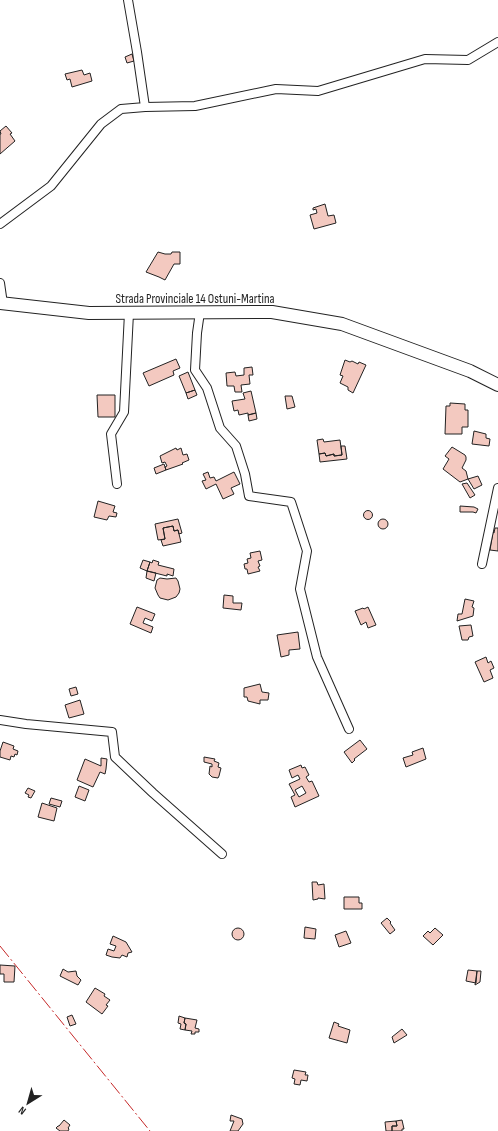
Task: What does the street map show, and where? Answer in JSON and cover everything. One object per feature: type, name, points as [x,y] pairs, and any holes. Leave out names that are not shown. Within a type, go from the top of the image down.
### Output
[{"type":"main road","name":"Strada Provinciale 14 Ostuni-Martina","points":[[1,304],[89,313],[272,312],[342,324],[470,371],[498,385]]},
{"type":"street","points":[[128,0],[145,107]]},
{"type":"street","points":[[0,224],[51,186],[101,124],[121,109],[195,106],[276,89],[318,91],[426,59],[468,60],[498,42]]},
{"type":"street","points":[[0,283],[1,304]]},
{"type":"street","points":[[200,312],[195,370],[207,388],[220,428],[236,446],[245,474],[249,496],[291,502],[307,551],[300,589],[317,657],[349,730]]},
{"type":"street","points":[[117,484],[111,434],[124,412],[129,313]]},
{"type":"street","points":[[482,564],[498,488]]},
{"type":"street","points":[[0,720],[26,724],[112,732],[115,757],[222,854]]},
{"type":"building","points":[[132,54],[134,61],[127,63],[125,57]]},
{"type":"building","points":[[82,70],[84,75],[90,73],[92,81],[72,87],[70,79],[67,80],[65,74]]},
{"type":"building","points":[[6,126],[12,133],[10,134],[15,141],[0,154],[0,131]]},
{"type":"building","points":[[325,204],[328,216],[334,215],[336,223],[314,229],[310,215],[317,213],[316,209],[313,210],[313,208]]},
{"type":"building","points":[[158,252],[171,254],[172,252],[180,252],[180,264],[174,264],[165,280],[146,272]]},
{"type":"building","points":[[176,359],[180,368],[173,371],[174,375],[149,386],[143,373]]},
{"type":"building","points":[[345,360],[358,364],[359,362],[366,365],[353,393],[348,390],[348,387],[340,383],[343,376],[340,375]]},
{"type":"building","points":[[252,367],[253,375],[249,375],[250,384],[241,385],[242,392],[235,392],[234,386],[227,386],[226,373],[235,372],[236,376],[244,375],[244,368]]},
{"type":"building","points":[[188,372],[195,390],[186,393],[179,376]]},
{"type":"building","points":[[195,390],[197,395],[188,399],[186,393]]},
{"type":"building","points":[[251,391],[256,413],[239,415],[238,410],[234,411],[232,401],[245,399],[243,393]]},
{"type":"building","points":[[97,395],[115,395],[115,417],[98,417]]},
{"type":"building","points":[[285,396],[292,396],[295,407],[287,409]]},
{"type":"building","points":[[450,403],[465,404],[465,410],[468,410],[468,427],[462,427],[462,434],[445,434],[446,406],[450,406]]},
{"type":"building","points":[[256,413],[257,419],[249,421],[248,415]]},
{"type":"building","points":[[474,431],[486,434],[486,438],[490,439],[489,446],[472,444]]},
{"type":"building","points":[[323,439],[324,442],[340,440],[342,455],[334,456],[334,454],[326,456],[325,453],[319,454],[317,440]]},
{"type":"building","points":[[341,446],[345,446],[347,459],[320,462],[319,454],[325,453],[326,456],[334,454],[334,456],[342,455]]},
{"type":"building","points":[[452,447],[466,457],[462,468],[466,471],[468,479],[460,482],[443,469],[449,459],[445,456]]},
{"type":"building","points":[[176,448],[177,450],[181,448],[183,455],[187,454],[189,460],[182,463],[183,464],[166,470],[165,467],[167,466],[165,462],[162,463],[160,456]]},
{"type":"building","points":[[164,464],[166,470],[156,474],[154,468]]},
{"type":"building","points":[[208,472],[210,478],[214,477],[216,481],[234,472],[240,484],[231,488],[234,494],[223,499],[216,484],[206,489],[202,481],[206,480],[203,474]]},
{"type":"building","points":[[478,476],[482,485],[474,489],[468,479]]},
{"type":"building","points":[[467,483],[475,495],[470,498],[462,484]]},
{"type":"building","points":[[98,501],[115,506],[113,512],[117,513],[116,517],[109,516],[107,520],[94,517]]},
{"type":"building","points":[[460,506],[474,507],[478,509],[476,513],[460,512]]},
{"type":"building","points":[[366,511],[370,511],[372,515],[370,519],[366,519],[364,517],[364,513]]},
{"type":"building","points":[[178,519],[182,533],[179,534],[178,530],[174,531],[173,526],[163,528],[165,539],[158,540],[155,524]]},
{"type":"building","points":[[381,519],[385,519],[388,524],[385,529],[381,529],[378,526],[378,522]]},
{"type":"building","points":[[173,526],[174,531],[178,530],[181,542],[163,546],[161,540],[165,539],[163,528]]},
{"type":"building","points":[[495,528],[498,528],[498,551],[490,550]]},
{"type":"building","points":[[260,551],[262,560],[258,561],[260,566],[258,567],[260,571],[248,574],[244,564],[248,563],[247,559],[251,558],[250,553]]},
{"type":"building","points":[[143,560],[150,562],[147,571],[140,568]]},
{"type":"building","points":[[153,560],[159,562],[158,565],[174,569],[173,576],[147,571],[150,562],[152,563]]},
{"type":"building","points":[[147,571],[156,573],[154,581],[146,578]]},
{"type":"building","points":[[160,578],[176,578],[180,589],[176,597],[168,600],[160,598],[155,588],[157,580]]},
{"type":"building","points":[[224,595],[233,596],[233,603],[242,603],[241,610],[223,608]]},
{"type":"building","points":[[465,599],[474,601],[472,607],[474,608],[473,616],[457,621],[458,614],[462,614]]},
{"type":"building","points":[[137,607],[155,614],[152,621],[145,618],[143,623],[153,627],[151,633],[130,624]]},
{"type":"building","points":[[368,607],[376,625],[368,628],[366,622],[361,625],[355,611]]},
{"type":"building","points":[[471,625],[473,636],[469,637],[468,640],[462,640],[459,626]]},
{"type":"building","points":[[298,632],[300,649],[289,650],[289,655],[281,657],[277,635]]},
{"type":"building","points":[[486,657],[488,663],[491,661],[494,668],[490,670],[493,678],[484,682],[475,662]]},
{"type":"building","points":[[260,684],[262,692],[269,693],[268,700],[260,700],[260,704],[248,701],[247,697],[244,697],[244,688]]},
{"type":"building","points":[[76,687],[78,694],[71,696],[69,689]]},
{"type":"building","points":[[80,700],[84,714],[69,718],[65,705]]},
{"type":"building","points":[[360,740],[367,749],[354,759],[355,760],[352,763],[344,752]]},
{"type":"building","points":[[3,742],[14,746],[13,749],[18,751],[17,755],[15,754],[14,757],[11,756],[10,760],[0,757]]},
{"type":"building","points":[[423,748],[426,759],[406,767],[403,758],[413,755],[412,752]]},
{"type":"building","points":[[204,757],[215,759],[214,761],[219,763],[218,767],[221,768],[218,778],[212,777],[209,774],[210,766],[212,767],[212,764],[204,762]]},
{"type":"building","points":[[101,758],[107,759],[105,774],[100,772],[93,787],[77,780],[85,759],[101,766]]},
{"type":"building","points":[[301,765],[302,768],[305,767],[309,775],[306,777],[309,782],[312,781],[319,796],[295,807],[291,797],[295,795],[289,784],[300,779],[298,775],[292,778],[289,770]],"holes":[[[302,786],[306,793],[299,797],[295,790]]]},
{"type":"building","points":[[79,786],[89,790],[85,801],[75,797]]},
{"type":"building","points":[[28,788],[35,791],[31,798],[25,793]]},
{"type":"building","points":[[51,798],[62,801],[60,807],[49,804]]},
{"type":"building","points":[[42,803],[57,808],[54,821],[38,817]]},
{"type":"building","points":[[312,882],[317,882],[318,885],[324,884],[325,899],[318,898],[313,900]]},
{"type":"building","points":[[344,897],[359,897],[359,903],[362,903],[362,909],[344,909]]},
{"type":"building","points":[[387,918],[395,930],[390,934],[381,923]]},
{"type":"building","points":[[305,927],[316,929],[315,939],[304,938]]},
{"type":"building","points":[[236,928],[240,928],[244,934],[240,940],[236,940],[232,936],[232,932]]},
{"type":"building","points":[[435,928],[443,935],[433,945],[423,936],[428,931],[430,933]]},
{"type":"building","points":[[346,931],[351,943],[339,947],[335,935]]},
{"type":"building","points":[[113,936],[126,942],[132,952],[128,953],[127,957],[122,955],[120,958],[106,955],[108,949],[114,951],[116,946],[110,944]]},
{"type":"building","points":[[0,965],[15,966],[14,982],[4,982],[4,974],[0,974]]},
{"type":"building","points":[[63,969],[68,972],[76,971],[77,976],[81,980],[78,985],[60,976]]},
{"type":"building","points":[[468,970],[477,971],[476,983],[466,981]]},
{"type":"building","points":[[477,971],[481,971],[480,982],[475,985]]},
{"type":"building","points":[[95,988],[105,994],[104,996],[110,1000],[106,1005],[108,1006],[102,1014],[86,1002]]},
{"type":"building","points":[[72,1015],[76,1024],[70,1026],[67,1017]]},
{"type":"building","points":[[179,1016],[185,1018],[185,1030],[180,1029],[181,1024],[178,1023]]},
{"type":"building","points":[[185,1018],[197,1020],[195,1028],[199,1029],[199,1032],[191,1034],[192,1031],[185,1030]]},
{"type":"building","points":[[334,1022],[339,1024],[338,1026],[350,1030],[347,1043],[329,1038]]},
{"type":"building","points":[[402,1029],[407,1035],[394,1043],[392,1037]]},
{"type":"building","points":[[294,1070],[306,1072],[305,1075],[308,1075],[307,1081],[301,1080],[300,1085],[294,1084],[295,1079],[292,1078]]},
{"type":"building","points":[[231,1115],[242,1119],[243,1124],[238,1131],[230,1131],[234,1121],[230,1121]]},
{"type":"building","points":[[64,1120],[70,1125],[68,1128],[69,1129],[68,1131],[60,1131],[56,1128]]},
{"type":"building","points":[[402,1120],[404,1129],[402,1129],[402,1131],[392,1131],[392,1126],[397,1126],[396,1121]]},
{"type":"building","points":[[396,1121],[397,1126],[392,1126],[392,1131],[386,1131],[385,1122]]},
{"type":"power","points":[[0,946],[150,1131]]}]
